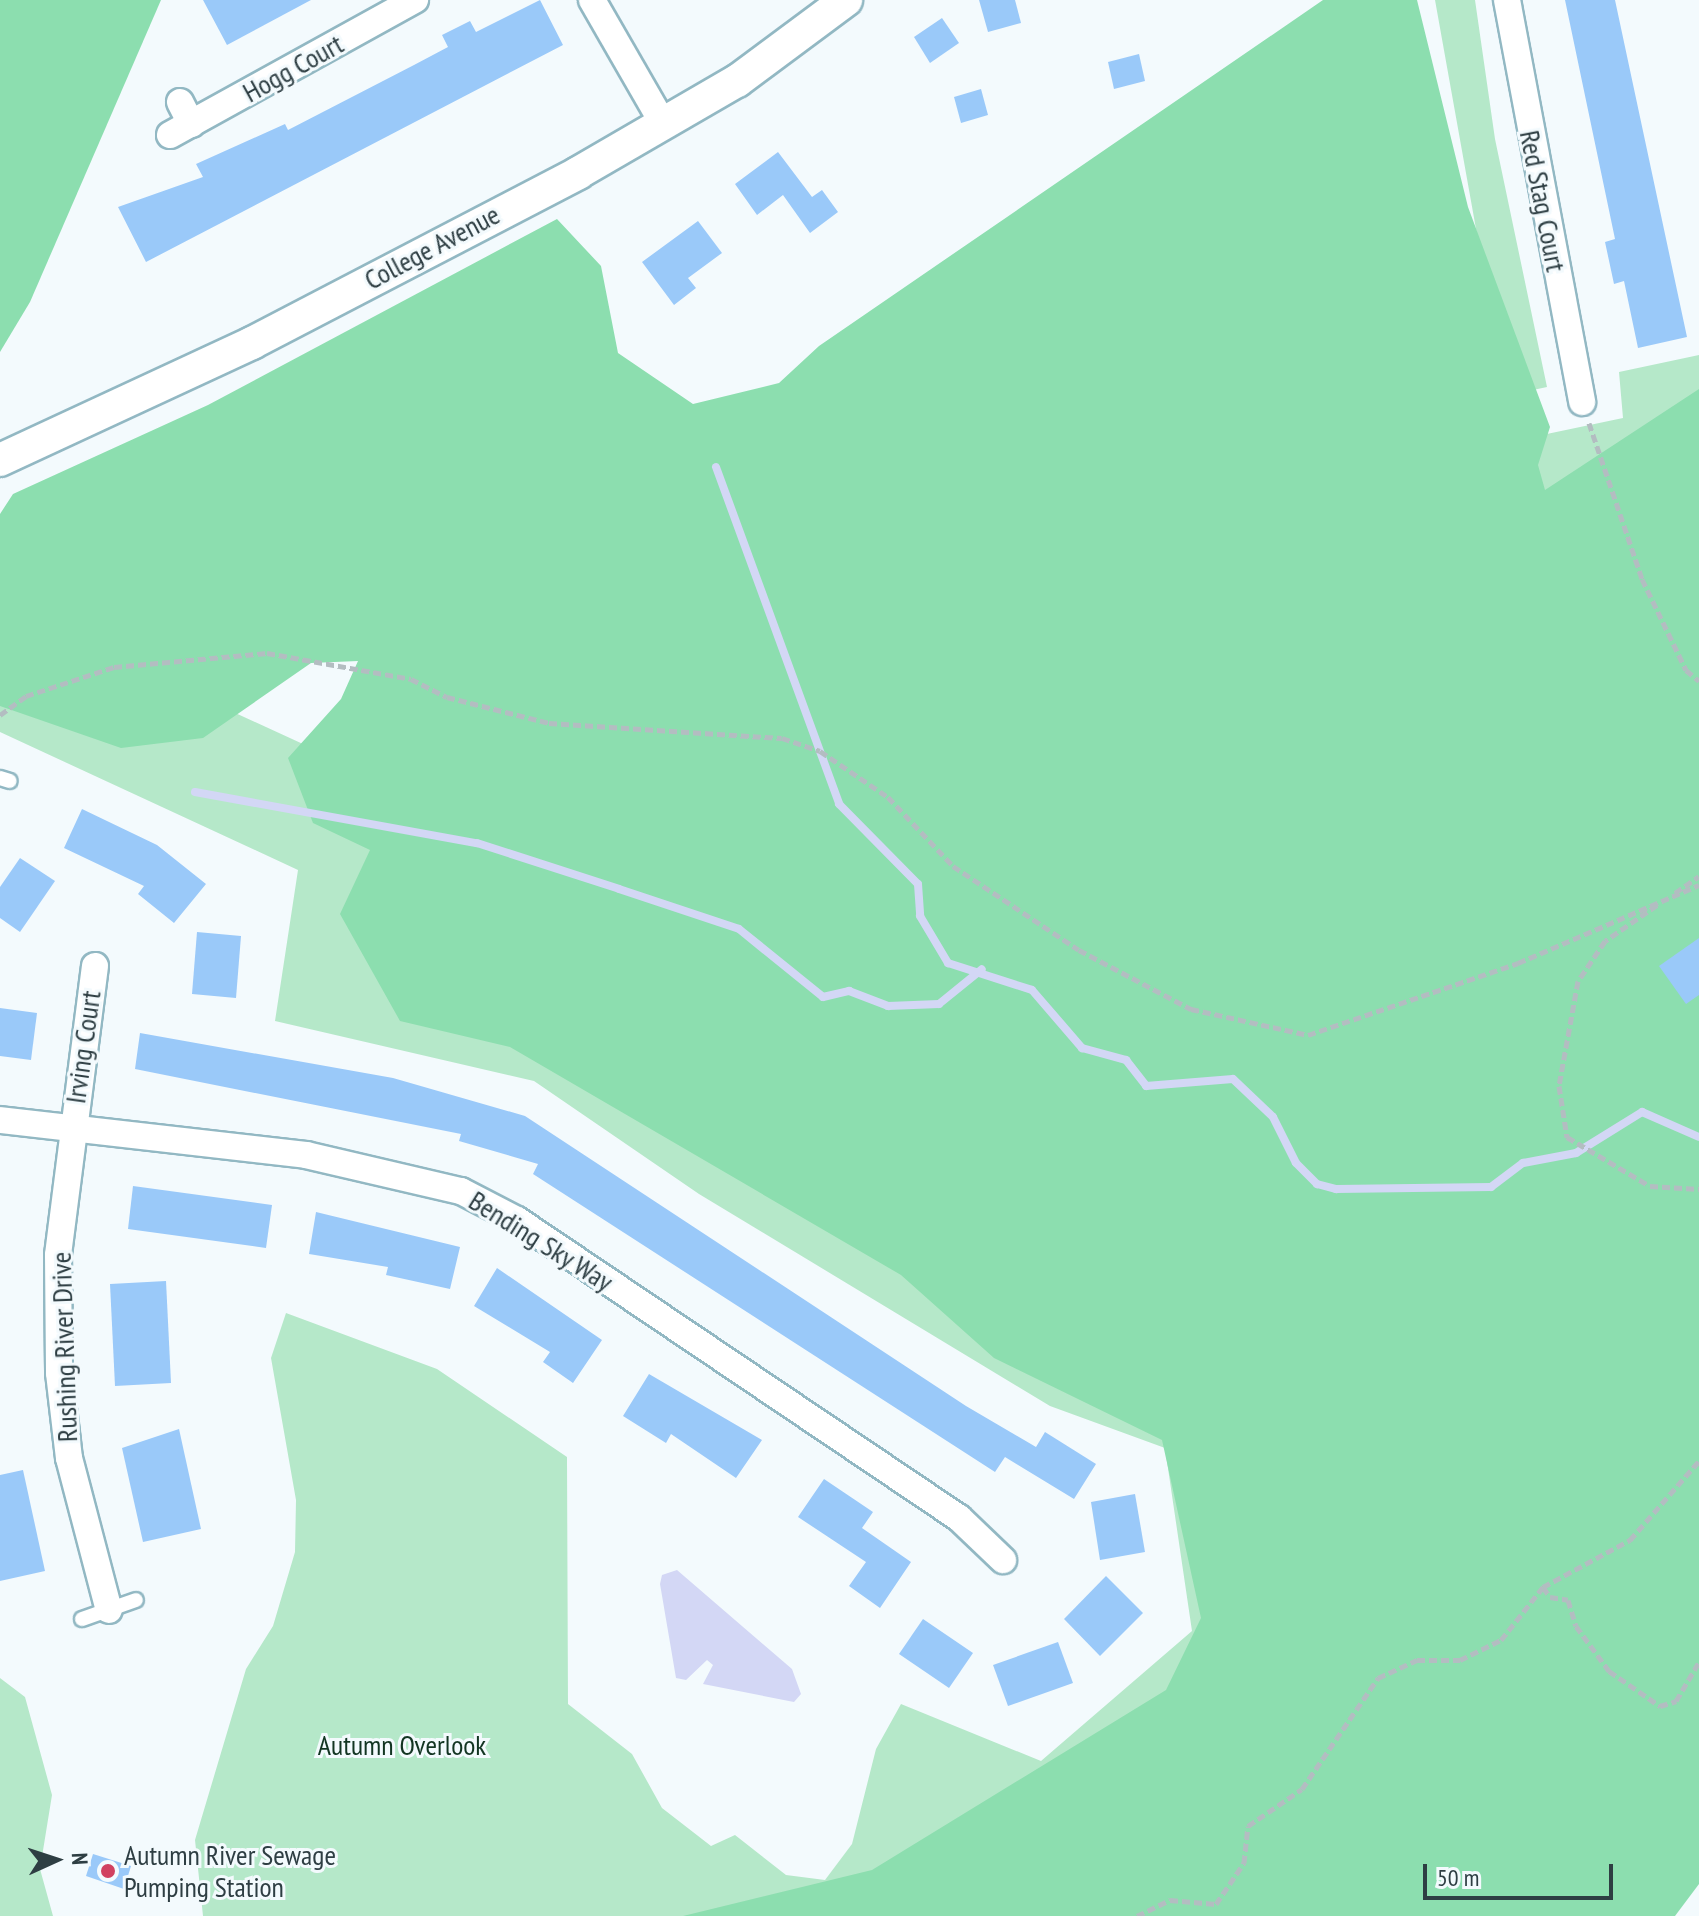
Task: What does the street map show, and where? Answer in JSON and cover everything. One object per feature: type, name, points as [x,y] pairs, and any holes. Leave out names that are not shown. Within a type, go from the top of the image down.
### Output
[{"type":"street","name":"Hogg Court","points":[[180,120],[415,0]]},
{"type":"street","points":[[592,0],[664,125]]},
{"type":"street","name":"College Avenue","points":[[0,460],[252,343],[664,125],[846,0]]},
{"type":"street","name":"Red Stag Court","points":[[1507,0],[1582,402]]},
{"type":"street","name":"Irving Court","points":[[71,1128],[95,966]]},
{"type":"street","name":"Bending Sky Way","points":[[0,1120],[375,1166],[461,1191],[517,1220],[959,1518],[1003,1560]]},
{"type":"street","name":"Rushing River Drive","points":[[71,1128],[58,1255],[59,1373],[75,1486],[109,1610]]},
{"type":"lane","points":[[82,1619],[136,1600]]},
{"type":"path","points":[[1582,402],[1642,579],[1686,670],[1699,681]]},
{"type":"path","points":[[0,715],[26,696],[114,667],[267,653],[411,679],[447,697],[549,723],[782,738],[820,751],[888,797],[953,866],[1079,950],[1191,1009],[1308,1035],[1518,963],[1699,885]]},
{"type":"path","points":[[1699,876],[1605,941],[1578,981],[1559,1086],[1567,1137],[1650,1186],[1699,1189]]},
{"type":"path","points":[[1137,1916],[1170,1900],[1216,1904],[1244,1863],[1248,1826],[1302,1789],[1378,1678],[1417,1660],[1460,1660],[1501,1640],[1543,1587],[1630,1540],[1699,1461]]},
{"type":"path","points":[[1543,1587],[1550,1597],[1568,1600],[1576,1626],[1609,1671],[1660,1706],[1676,1701],[1699,1662]]},
{"type":"green space","points":[[0,0],[161,0],[30,302],[0,352]]},
{"type":"green space","points":[[1323,0],[1417,0],[1468,207],[1550,427],[1538,465],[1545,490],[1699,389],[1699,1884],[1675,1916],[683,1916],[872,1870],[1166,1690],[1201,1618],[1162,1440],[994,1358],[901,1275],[510,1047],[400,1021],[340,914],[370,850],[313,823],[288,758],[341,699],[358,661],[311,663],[203,738],[121,748],[0,706],[0,514],[13,494],[208,405],[557,219],[601,266],[618,353],[693,404],[779,383],[819,346]]},
{"type":"green space","name":"Autumn Overlook","points":[[1435,0],[1475,0],[1495,139],[1547,387],[1533,390],[1542,435],[1623,418],[1619,372],[1699,355],[1699,1840],[1646,1916],[203,1916],[195,1840],[246,1669],[273,1626],[295,1552],[296,1500],[271,1358],[286,1313],[437,1369],[567,1457],[568,1704],[632,1754],[662,1808],[711,1846],[735,1835],[786,1875],[825,1880],[852,1844],[876,1749],[901,1704],[1041,1761],[1192,1631],[1165,1448],[1050,1406],[699,1194],[534,1081],[275,1021],[298,870],[0,732],[0,605],[645,901],[1529,525]]},
{"type":"green space","points":[[0,1678],[25,1697],[52,1795],[40,1869],[53,1916],[0,1916]]},
{"type":"water","points":[[677,1570],[792,1669],[801,1694],[794,1702],[703,1684],[713,1665],[707,1660],[686,1680],[676,1678],[660,1584],[662,1575]]},
{"type":"building","points":[[203,0],[311,0],[227,45]]},
{"type":"building","points":[[540,0],[563,45],[146,262],[118,207],[203,177],[196,164],[285,124],[288,130],[414,65],[448,47],[442,35],[470,21],[476,32]]},
{"type":"building","points":[[979,0],[1015,0],[1021,23],[988,32]]},
{"type":"building","points":[[1565,0],[1615,0],[1687,337],[1638,348],[1624,281],[1614,284],[1605,242],[1615,239]]},
{"type":"building","points":[[942,18],[959,43],[930,63],[914,37]]},
{"type":"building","points":[[1139,54],[1145,81],[1114,89],[1108,62]]},
{"type":"building","points":[[981,89],[988,115],[961,123],[954,97]]},
{"type":"building","points":[[778,152],[812,197],[822,190],[838,212],[810,233],[783,195],[757,215],[735,184]]},
{"type":"building","points":[[698,221],[722,253],[688,278],[696,288],[674,305],[642,262]]},
{"type":"building","points":[[82,809],[157,845],[206,884],[174,923],[138,894],[144,886],[64,848]]},
{"type":"building","points":[[20,858],[55,881],[20,932],[0,918],[0,887]]},
{"type":"building","points":[[197,932],[241,936],[236,998],[192,994]]},
{"type":"building","points":[[1699,938],[1699,995],[1686,1004],[1659,966]]},
{"type":"building","points":[[0,1008],[37,1013],[31,1060],[0,1056]]},
{"type":"building","points":[[140,1033],[393,1078],[525,1116],[966,1406],[1036,1447],[1045,1432],[1096,1464],[1074,1499],[1005,1457],[995,1472],[533,1174],[538,1164],[459,1141],[461,1134],[135,1069]]},
{"type":"building","points":[[133,1186],[272,1205],[266,1248],[128,1229]]},
{"type":"building","points":[[316,1212],[460,1247],[450,1289],[386,1275],[388,1267],[309,1254]]},
{"type":"building","points":[[497,1268],[602,1340],[573,1383],[543,1362],[550,1352],[474,1306]]},
{"type":"building","points":[[166,1281],[171,1383],[115,1386],[110,1284]]},
{"type":"building","points":[[649,1374],[762,1440],[736,1478],[671,1434],[666,1443],[623,1416]]},
{"type":"building","points":[[179,1429],[201,1529],[143,1542],[122,1448]]},
{"type":"building","points":[[23,1470],[45,1571],[0,1581],[0,1475]]},
{"type":"building","points":[[824,1479],[873,1512],[862,1528],[911,1562],[880,1608],[849,1586],[866,1562],[798,1517]]},
{"type":"building","points":[[1135,1494],[1145,1552],[1100,1560],[1091,1502]]},
{"type":"building","points":[[1106,1576],[1143,1613],[1100,1656],[1064,1619]]},
{"type":"building","points":[[923,1619],[973,1653],[949,1688],[899,1654]]},
{"type":"building","points":[[1058,1642],[1073,1683],[1008,1706],[993,1665]]},
{"type":"building","name":"Autumn River Sewage Pumping Station","points":[[93,1854],[131,1866],[124,1889],[86,1876]]},
{"type":"waterway","points":[[716,467],[839,804],[918,884],[920,916],[948,963],[1032,990],[1082,1048],[1126,1060],[1146,1086],[1233,1079],[1273,1117],[1296,1163],[1317,1184],[1336,1189],[1491,1187],[1523,1163],[1576,1153],[1642,1112],[1699,1137]]},
{"type":"waterway","points":[[195,792],[477,843],[619,889],[739,929],[823,997],[849,991],[888,1006],[939,1004],[982,969]]},
{"type":"place","name":"Autumn River Sewage Pumping Station","points":[[108,1871]]}]
